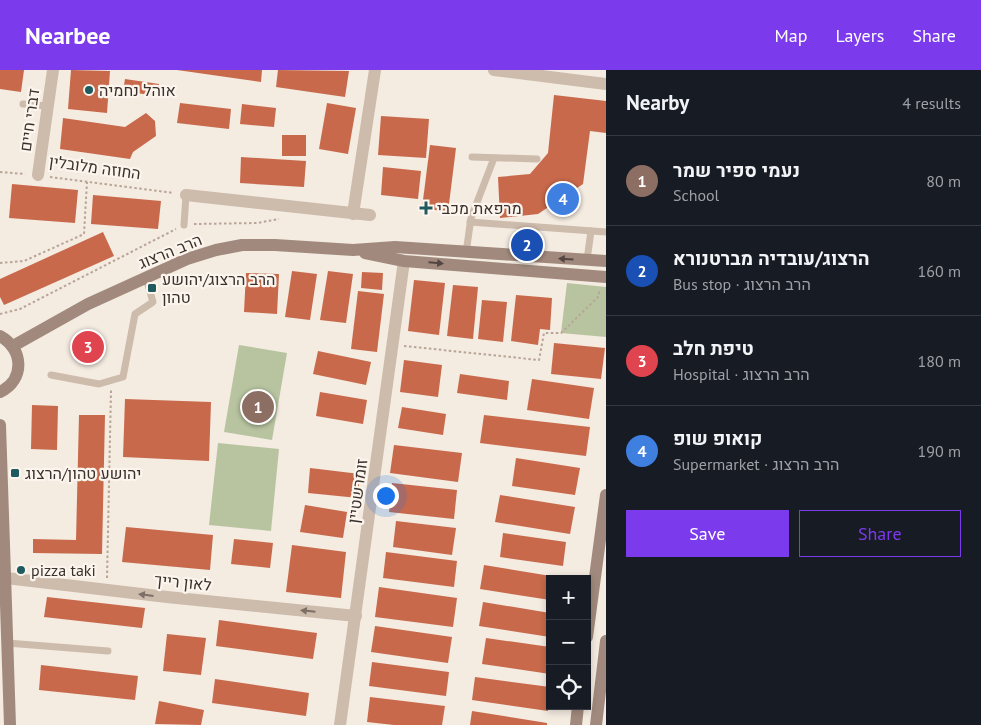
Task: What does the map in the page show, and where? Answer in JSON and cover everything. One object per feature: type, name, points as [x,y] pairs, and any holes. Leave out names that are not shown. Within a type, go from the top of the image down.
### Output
[{"type":"street","name":"דברי חיים","points":[[38,175],[53,70]]},
{"type":"street","points":[[352,214],[375,70]]},
{"type":"street","points":[[494,70],[554,74],[606,84]]},
{"type":"street","points":[[186,195],[370,215]]},
{"type":"street","name":"הרב הרצוג","points":[[13,346],[88,304],[188,259],[216,250],[242,246],[275,245],[353,250],[395,248],[606,261]]},
{"type":"street","name":"הרב הרצוג","points":[[353,250],[404,261],[605,277]]},
{"type":"street","name":"זומרשטיין","points":[[340,725],[404,261]]},
{"type":"street","points":[[0,336],[13,346],[18,354],[18,372],[15,380],[0,395]]},
{"type":"street","points":[[0,425],[10,725]]},
{"type":"street","points":[[589,620],[606,495]]},
{"type":"street","name":"לאון רייך","points":[[6,578],[356,616]]},
{"type":"street","points":[[596,725],[606,641]]},
{"type":"street","points":[[576,725],[578,710]]},
{"type":"lane","points":[[23,104],[47,106]]},
{"type":"lane","points":[[472,157],[537,159]]},
{"type":"lane","points":[[466,253],[470,222],[494,158]]},
{"type":"lane","points":[[184,225],[186,195]]},
{"type":"lane","points":[[470,222],[606,232]]},
{"type":"lane","points":[[587,260],[591,231]]},
{"type":"lane","points":[[51,375],[99,384],[124,377],[135,314],[153,302],[146,278]]},
{"type":"lane","points":[[7,643],[108,651]]},
{"type":"path","name":"החוזה מלובלין","points":[[0,172],[38,175],[186,195]]},
{"type":"path","points":[[0,263],[24,261],[84,234],[87,182]]},
{"type":"path","points":[[0,314],[20,309],[184,225],[256,223],[284,218]]},
{"type":"path","points":[[392,344],[539,360],[544,334],[561,333],[598,296],[605,277]]},
{"type":"path","points":[[106,590],[111,380]]},
{"type":"green space","points":[[567,283],[606,287],[606,337],[561,333]]},
{"type":"green space","points":[[239,345],[287,353],[272,440],[224,432]]},
{"type":"green space","points":[[218,443],[279,449],[271,531],[209,525]]},
{"type":"building","points":[[0,70],[24,70],[21,92],[0,89]]},
{"type":"building","name":"אוהל נחמיה","points":[[71,70],[110,71],[107,113],[68,109]]},
{"type":"building","points":[[177,70],[262,70],[261,82]]},
{"type":"building","points":[[278,70],[349,71],[345,97],[276,87]]},
{"type":"building","points":[[125,79],[159,84],[157,96],[123,91]]},
{"type":"building","points":[[554,95],[606,101],[606,133],[590,131],[583,184],[538,214],[500,218],[498,177],[530,174],[548,153]]},
{"type":"building","points":[[180,103],[231,109],[229,129],[177,123]]},
{"type":"building","points":[[327,103],[356,108],[348,154],[319,149]]},
{"type":"building","points":[[242,104],[276,108],[274,127],[240,124]]},
{"type":"building","points":[[146,113],[155,121],[156,136],[133,152],[130,159],[60,149],[63,118],[125,127]]},
{"type":"building","points":[[381,116],[429,119],[426,158],[378,155]]},
{"type":"building","points":[[282,135],[306,135],[306,156],[282,156]]},
{"type":"building","points":[[430,145],[456,148],[448,212],[422,208]]},
{"type":"building","points":[[241,157],[306,161],[304,187],[240,183]]},
{"type":"building","points":[[383,167],[421,171],[418,199],[381,195]]},
{"type":"building","points":[[12,184],[78,190],[75,223],[9,218]]},
{"type":"building","points":[[93,195],[161,201],[158,229],[91,224]]},
{"type":"building","points":[[103,232],[114,256],[4,305],[0,297],[0,279]]},
{"type":"building","points":[[292,271],[317,274],[310,320],[285,317]]},
{"type":"building","points":[[328,271],[353,274],[346,323],[320,320]]},
{"type":"building","points":[[362,272],[383,273],[382,290],[361,288]]},
{"type":"building","points":[[246,273],[279,274],[277,314],[244,312]]},
{"type":"building","points":[[414,280],[445,283],[439,335],[408,331]]},
{"type":"building","points":[[453,285],[478,287],[473,339],[447,336]]},
{"type":"building","points":[[358,291],[384,294],[377,352],[351,349]]},
{"type":"building","points":[[516,295],[552,298],[550,330],[540,329],[538,345],[511,341]]},
{"type":"building","points":[[482,300],[507,302],[503,342],[478,339]]},
{"type":"building","points":[[90,331],[103,350],[85,362],[72,344]]},
{"type":"building","points":[[554,343],[605,348],[601,379],[551,374]]},
{"type":"building","points":[[318,351],[371,362],[366,385],[313,374]]},
{"type":"building","points":[[404,360],[442,365],[438,397],[400,392]]},
{"type":"building","points":[[460,374],[509,381],[507,400],[457,393]]},
{"type":"building","points":[[532,379],[594,388],[589,419],[527,410]]},
{"type":"building","points":[[320,392],[367,400],[363,424],[316,416]]},
{"type":"building","points":[[125,399],[211,402],[209,461],[123,457]]},
{"type":"building","points":[[32,405],[58,406],[57,450],[31,449]]},
{"type":"building","points":[[402,407],[446,414],[443,435],[398,428]]},
{"type":"building","points":[[79,415],[105,415],[102,554],[33,553],[33,539],[76,540]]},
{"type":"building","points":[[484,415],[590,427],[586,456],[480,443]]},
{"type":"building","points":[[394,445],[462,453],[458,482],[390,473]]},
{"type":"building","points":[[516,458],[580,468],[575,495],[512,486]]},
{"type":"building","points":[[310,468],[360,474],[358,498],[308,493]]},
{"type":"building","points":[[392,483],[457,490],[454,519],[389,512]]},
{"type":"building","points":[[500,495],[575,507],[570,534],[495,522]]},
{"type":"building","points":[[305,505],[347,512],[343,538],[300,532]]},
{"type":"building","points":[[396,521],[456,528],[452,555],[393,547]]},
{"type":"building","points":[[126,527],[213,535],[210,570],[122,562]]},
{"type":"building","points":[[503,533],[566,542],[563,566],[500,557]]},
{"type":"building","points":[[234,539],[273,543],[270,568],[231,564]]},
{"type":"building","points":[[292,545],[346,552],[341,598],[286,592]]},
{"type":"building","points":[[386,552],[457,561],[454,587],[383,578]]},
{"type":"building","points":[[484,565],[546,575],[546,599],[480,589]]},
{"type":"building","points":[[379,587],[457,598],[453,627],[375,617]]},
{"type":"building","points":[[47,597],[145,608],[142,628],[44,617]]},
{"type":"building","points":[[483,602],[546,612],[546,636],[479,626]]},
{"type":"building","points":[[219,620],[317,633],[313,659],[216,646]]},
{"type":"building","points":[[375,626],[452,637],[448,663],[371,652]]},
{"type":"building","points":[[167,634],[206,638],[201,675],[163,671]]},
{"type":"building","points":[[486,638],[546,646],[546,673],[482,664]]},
{"type":"building","points":[[372,662],[449,672],[446,696],[369,686]]},
{"type":"building","points":[[41,665],[138,676],[135,700],[39,690]]},
{"type":"building","points":[[475,677],[546,686],[546,710],[548,711],[472,700]]},
{"type":"building","points":[[215,679],[309,693],[306,716],[212,703]]},
{"type":"building","points":[[370,697],[445,706],[442,725],[394,725],[367,722]]},
{"type":"building","points":[[159,701],[204,710],[201,725],[155,724]]},
{"type":"building","points":[[472,711],[547,723],[547,725],[470,725]]},
{"type":"place","name":"אוהל נחמיה","points":[[89,90]]},
{"type":"place","name":"קואופ שופ","points":[[563,199]]},
{"type":"place","name":"מרפאת מכבי","points":[[426,208]]},
{"type":"place","name":"הרצוג/עובדיה מברטנורא","points":[[527,245]]},
{"type":"place","name":"הרב הרצוג/יהושע טהון","points":[[152,288]]},
{"type":"place","name":"טיפת חלב","points":[[88,347]]},
{"type":"place","name":"נעמי ספיר שמר","points":[[258,407]]},
{"type":"place","name":"יהושע טהון/הרצוג","points":[[15,473]]},
{"type":"place","name":"pizza taki","points":[[21,570]]}]
